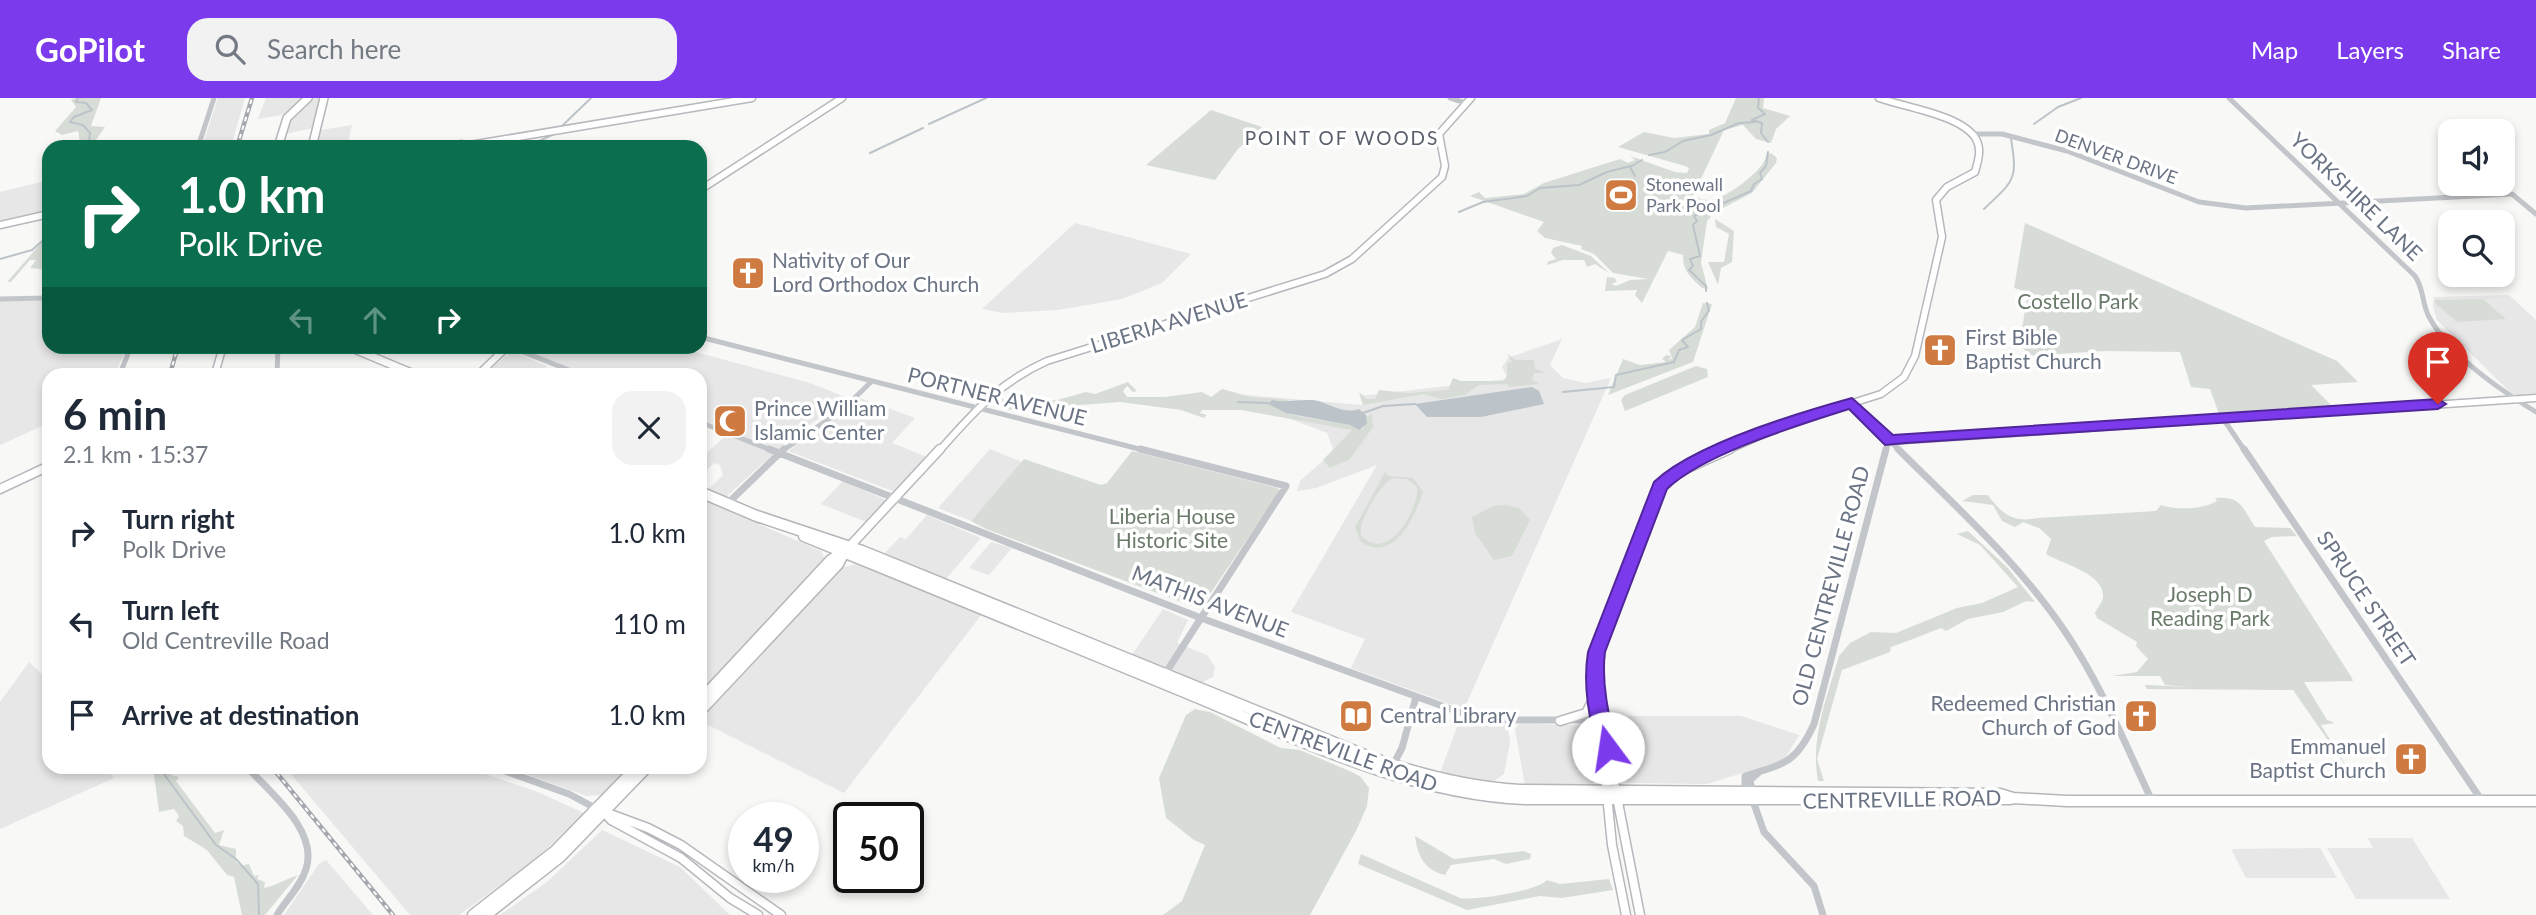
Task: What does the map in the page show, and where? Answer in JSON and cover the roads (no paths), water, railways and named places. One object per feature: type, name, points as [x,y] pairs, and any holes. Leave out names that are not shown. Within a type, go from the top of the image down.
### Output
[{"type":"highway","points":[[280,140],[287,118],[308,98]]},
{"type":"highway","points":[[314,140],[324,98]]},
{"type":"highway","points":[[366,354],[400,368]]},
{"type":"highway","name":"CENTREVILLE ROAD","points":[[707,495],[825,544],[847,549],[867,562],[1164,675],[1396,768]]},
{"type":"highway","name":"CENTREVILLE ROAD","points":[[754,515],[1062,633],[1396,768],[1482,797],[1750,795],[2002,801],[2013,798]]},
{"type":"highway","points":[[825,544],[832,552],[831,560]]},
{"type":"highway","name":"LIBERIA AVENUE","points":[[707,693],[831,560],[847,549]]},
{"type":"highway","name":"LIBERIA AVENUE","points":[[707,704],[829,573],[847,549]]},
{"type":"highway","points":[[829,573],[844,563],[867,562]]},
{"type":"highway","points":[[1054,620],[1052,625],[1062,633]]},
{"type":"highway","points":[[473,915],[534,870],[602,811],[632,774]]},
{"type":"highway","points":[[486,915],[560,857],[640,774]]},
{"type":"highway","name":"CENTREVILLE ROAD","points":[[1750,795],[2000,794],[2013,798],[2152,801],[2536,801]]},
{"type":"main road","points":[[497,140],[739,98]]},
{"type":"main road","points":[[498,140],[752,98]]},
{"type":"main road","points":[[707,185],[842,98]]},
{"type":"main road","points":[[1626,915],[1600,740],[1596,652],[1663,481],[1676,471],[1783,425],[1888,390],[1904,377],[1912,366],[1942,237],[1936,200],[1943,190],[1969,177],[1978,168],[1980,145],[1973,134],[1951,121],[1879,98]]},
{"type":"main road","name":"LIBERIA AVENUE","points":[[847,549],[978,408],[1009,380],[1047,361],[1339,268],[1442,177],[1446,162],[1439,134],[1468,100]]},
{"type":"main road","points":[[0,224],[42,215]]},
{"type":"main road","points":[[485,368],[500,354]]},
{"type":"main road","points":[[1852,403],[1890,441],[2221,416],[2536,398]]},
{"type":"main road","points":[[0,489],[42,469]]},
{"type":"main road","points":[[1560,720],[1588,711],[1597,690]]},
{"type":"main road","points":[[1610,796],[1640,915]]},
{"type":"main road","points":[[602,811],[611,820],[681,858],[758,915]]},
{"type":"main road","points":[[602,811],[618,814],[685,848],[745,896],[780,915]]},
{"type":"street","points":[[200,140],[214,98]]},
{"type":"street","points":[[1450,98],[1468,100]]},
{"type":"street","name":"YORKSHIRE LANE","points":[[2229,98],[2420,281],[2425,293],[2427,312],[2435,325],[2514,400],[2536,412]]},
{"type":"street","name":"DENVER DRIVE","points":[[1973,134],[1996,133],[2056,148],[2199,202],[2249,208],[2512,194],[2536,214]]},
{"type":"street","points":[[0,299],[42,298]]},
{"type":"street","name":"PORTNER AVENUE","points":[[707,339],[1286,486],[1201,618]]},
{"type":"street","points":[[526,354],[563,368]]},
{"type":"street","points":[[727,504],[801,434],[848,405],[872,381]]},
{"type":"street","name":"SPRUCE STREET","points":[[2221,416],[2482,801]]},
{"type":"street","name":"MATHIS AVENUE","points":[[707,425],[1201,618],[1416,697],[1483,719],[1601,720]]},
{"type":"street","points":[[1890,441],[2015,569],[2056,618],[2087,670],[2152,801]]},
{"type":"street","name":"OLD CENTREVILLE ROAD","points":[[1750,795],[1750,780],[1759,772],[1779,767],[1793,758],[1815,719],[1890,441]]},
{"type":"street","points":[[1164,675],[1201,618]]},
{"type":"street","points":[[1396,768],[1416,697]]},
{"type":"street","points":[[253,774],[298,827],[309,847],[306,869],[277,915]]},
{"type":"street","points":[[514,774],[571,794],[602,811]]},
{"type":"street","points":[[1750,795],[1764,832],[1814,886],[1823,915]]},
{"type":"waterway","points":[[78,98],[76,102],[86,103],[92,110],[74,117],[70,122],[83,125],[90,133],[89,140]]},
{"type":"waterway","points":[[563,125],[591,98]]},
{"type":"waterway","points":[[929,124],[986,98]]},
{"type":"waterway","points":[[1759,98],[1758,108],[1765,114],[1752,120],[1762,123],[1761,133],[1768,142]]},
{"type":"waterway","points":[[2034,124],[2058,107],[2081,98]]},
{"type":"waterway","points":[[1649,155],[1665,152],[1683,141],[1711,135],[1739,123],[1755,122]]},
{"type":"waterway","points":[[870,153],[923,128]]},
{"type":"waterway","points":[[542,140],[554,134]]},
{"type":"waterway","points":[[1984,209],[2011,179],[2014,164],[2011,139]]},
{"type":"waterway","points":[[1706,291],[1706,286],[1689,270],[1693,266],[1690,259],[1700,256],[1693,225],[1697,221],[1694,216],[1751,191],[1754,184],[1762,179],[1760,173],[1766,166],[1768,152]]},
{"type":"waterway","points":[[1635,176],[1630,167],[1642,160]]},
{"type":"waterway","points":[[1459,212],[1483,202],[1527,196],[1540,188],[1579,185],[1607,172],[1631,166]]},
{"type":"waterway","points":[[0,259],[32,250],[42,241]]},
{"type":"waterway","points":[[1563,392],[1614,387],[1616,375],[1674,362],[1679,350],[1688,347],[1682,340],[1701,329],[1701,322],[1709,310],[1707,303]]},
{"type":"waterway","points":[[1238,402],[1268,403]]},
{"type":"waterway","points":[[1363,413],[1383,406],[1415,404]]},
{"type":"waterway","points":[[164,774],[216,845],[236,859],[258,884],[259,915]]},
{"type":"railway","points":[[239,140],[252,98]]},
{"type":"railway","points":[[172,368],[176,354]]},
{"type":"railway","points":[[278,774],[393,915]]},
{"type":"place","name":"Stonewall Park Pool","points":[[1621,195]]},
{"type":"place","name":"Nativity of Our Lord Orthodox Church","points":[[748,273]]},
{"type":"place","name":"First Bible Baptist Church","points":[[1940,350]]},
{"type":"place","name":"Prince William Islamic Center","points":[[730,421]]},
{"type":"place","name":"Central Library","points":[[1356,716]]},
{"type":"place","name":"Redeemed Christian Church of God","points":[[2141,716]]},
{"type":"place","name":"Emmanuel Baptist Church","points":[[2411,759]]},
{"type":"district","name":"POINT OF WOODS","points":[[1342,138]]},
{"type":"park label","name":"Costello Park","points":[[2078,302]]},
{"type":"park label","name":"Liberia House Historic Site","points":[[1172,529]]},
{"type":"park label","name":"Joseph D Reading Park","points":[[2210,607]]}]
